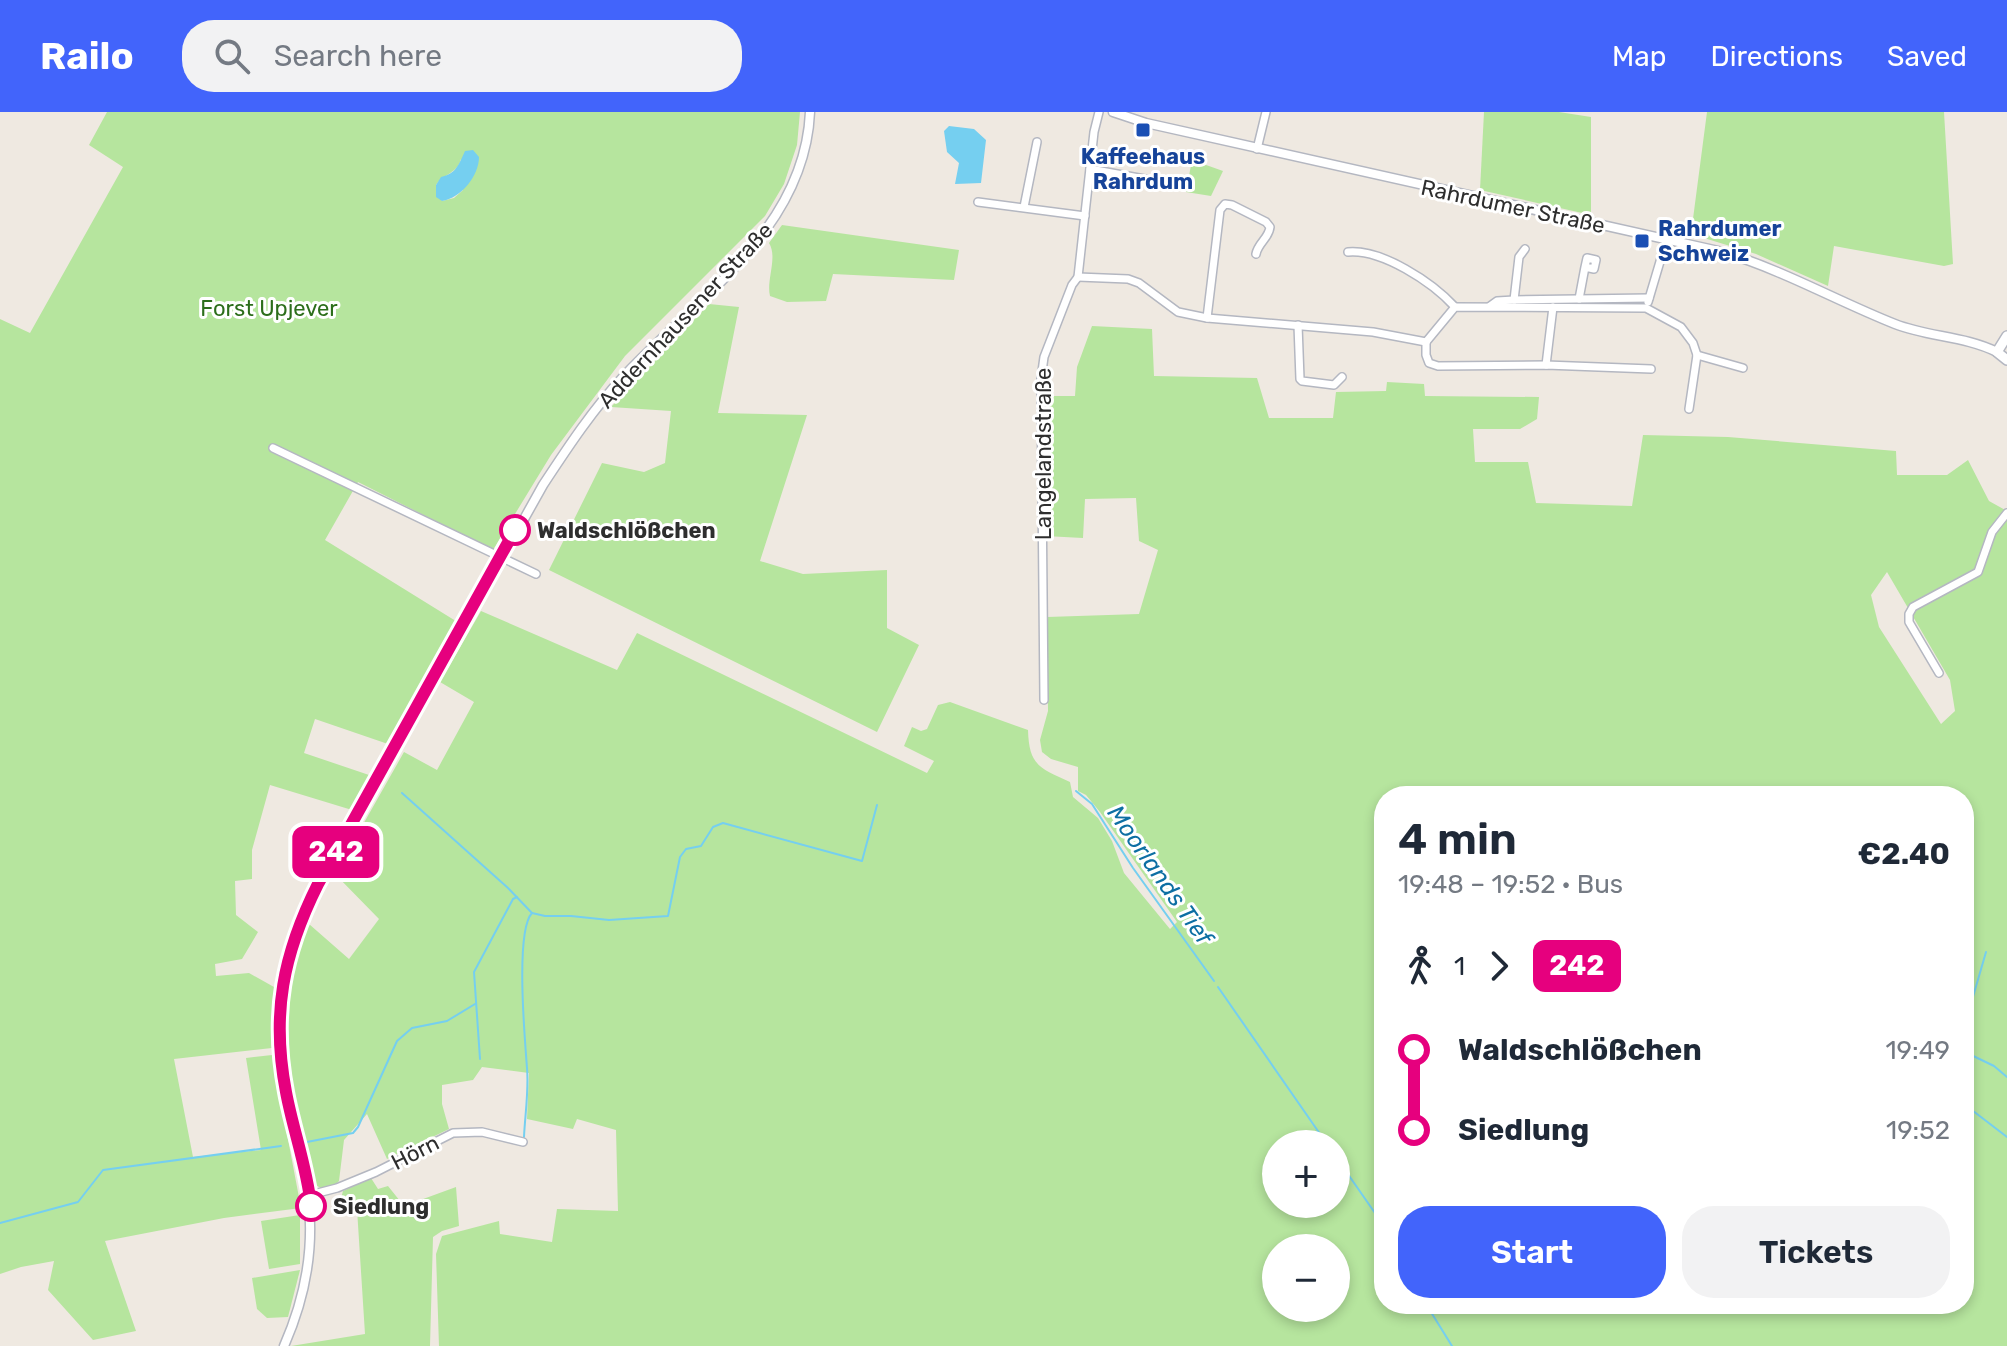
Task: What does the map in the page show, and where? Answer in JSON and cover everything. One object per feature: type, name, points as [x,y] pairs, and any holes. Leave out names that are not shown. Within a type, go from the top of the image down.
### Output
[{"type":"main road","points":[[2007,336],[1997,352],[2007,359]]},
{"type":"street","name":"Addernhausener Straße","points":[[284,1346],[302,1296],[311,1239],[310,1195],[286,1095],[279,1050],[279,1006],[287,961],[300,920],[543,485],[622,379],[768,228],[796,179],[807,143],[810,112]]},
{"type":"street","name":"Langelandstraße","points":[[1044,700],[1041,379],[1044,357],[1078,277],[1099,112]]},
{"type":"street","name":"Rahrdumer Straße","points":[[1113,112],[1146,123],[1257,149],[1667,238],[1743,258],[1897,325],[1933,336],[1973,343],[1997,352]]},
{"type":"street","points":[[1257,149],[1266,112]]},
{"type":"street","points":[[1024,207],[1037,142]]},
{"type":"street","points":[[1090,169],[1150,180]]},
{"type":"street","points":[[978,202],[1085,216]]},
{"type":"street","points":[[1207,318],[1220,215],[1225,204],[1266,222],[1270,227],[1256,254]]},
{"type":"street","points":[[1646,308],[1667,238]]},
{"type":"street","points":[[1514,300],[1519,257],[1525,249]]},
{"type":"street","points":[[1348,252],[1372,255],[1423,278],[1455,307],[1646,308],[1681,327],[1693,343],[1697,355],[1689,409]]},
{"type":"street","points":[[1579,299],[1585,267]]},
{"type":"street","points":[[1078,277],[1128,279],[1139,283],[1178,312],[1207,318],[1373,332],[1426,342]]},
{"type":"street","points":[[1490,306],[1497,301],[1514,300],[1649,298]]},
{"type":"street","points":[[1455,307],[1426,342],[1429,363],[1438,366],[1546,365],[1651,369]]},
{"type":"street","points":[[1546,365],[1553,307]]},
{"type":"street","points":[[1298,325],[1300,379],[1334,385],[1342,377]]},
{"type":"street","points":[[1697,355],[1743,368]]},
{"type":"street","points":[[273,448],[536,574]]},
{"type":"street","points":[[1939,673],[1909,622],[1909,614],[1913,607],[1978,572],[1992,532],[2007,513]]},
{"type":"street","name":"Hörn","points":[[310,1195],[376,1172],[453,1133],[482,1132],[523,1142]]},
{"type":"green space","name":"Forst Upjever","points":[[107,112],[800,112],[797,145],[784,184],[765,216],[625,356],[551,455],[493,550],[358,482],[325,540],[459,623],[388,744],[315,719],[304,753],[372,776],[352,810],[270,785],[252,850],[252,879],[235,881],[236,915],[258,932],[242,959],[215,964],[216,976],[249,973],[274,987],[272,1048],[174,1059],[193,1157],[261,1150],[246,1058],[272,1055],[301,1208],[224,1218],[105,1241],[136,1331],[93,1340],[48,1290],[54,1261],[0,1274],[0,319],[30,333],[123,167],[89,145]],"holes":[[[461,159],[463,190],[454,198],[442,201],[436,185],[457,167]]]},
{"type":"green space","points":[[1484,112],[1559,112],[1591,117],[1591,215],[1480,190]]},
{"type":"green space","points":[[1707,112],[1944,112],[1953,264],[1944,266],[1834,246],[1828,286],[1756,254],[1691,234]]},
{"type":"green space","points":[[1192,160],[1223,171],[1211,196],[1186,192]]},
{"type":"green space","points":[[782,225],[959,250],[954,280],[833,274],[826,301],[787,302],[770,296],[769,290],[772,255],[769,243]]},
{"type":"green space","points":[[709,304],[739,307],[718,413],[807,415],[760,561],[803,574],[887,570],[887,628],[919,645],[877,732],[549,570],[602,463],[644,472],[665,463],[671,411],[611,407]]},
{"type":"green space","points":[[1092,326],[1152,329],[1154,376],[1257,378],[1269,418],[1333,418],[1336,392],[1386,391],[1387,382],[1424,384],[1425,396],[1539,397],[1537,419],[1520,429],[1473,429],[1475,462],[1528,462],[1536,503],[1632,506],[1643,435],[1728,437],[1896,451],[1897,475],[1947,475],[1968,460],[1989,501],[2007,511],[2007,1346],[439,1346],[436,1254],[442,1236],[499,1221],[500,1234],[552,1242],[557,1209],[618,1211],[616,1130],[577,1119],[573,1129],[527,1119],[529,1073],[482,1067],[473,1080],[442,1085],[442,1104],[449,1129],[387,1159],[367,1114],[344,1140],[339,1181],[322,1189],[313,1183],[289,1053],[287,1021],[296,957],[309,924],[349,959],[379,919],[335,874],[404,752],[437,770],[474,702],[440,682],[481,611],[617,670],[637,633],[927,773],[934,761],[904,746],[912,727],[921,731],[927,729],[938,705],[950,702],[1028,730],[1034,759],[1044,769],[1070,782],[1073,797],[1098,818],[1112,841],[1124,873],[1170,929],[1177,922],[1100,812],[1086,795],[1078,791],[1078,767],[1051,759],[1042,752],[1040,740],[1048,711],[1047,617],[1139,614],[1158,550],[1139,541],[1136,498],[1085,499],[1083,538],[1045,536],[1046,396],[1075,396],[1077,367]],"holes":[[[1887,572],[1950,680],[1955,711],[1941,724],[1879,627],[1871,595]]]},
{"type":"green space","points":[[371,1178],[378,1189],[388,1186],[404,1206],[456,1187],[459,1226],[433,1237],[430,1346],[291,1346],[365,1334],[357,1209],[339,1206],[343,1191]]},
{"type":"green space","points":[[300,1215],[300,1264],[269,1269],[261,1221]]},
{"type":"green space","points":[[300,1270],[288,1317],[267,1318],[257,1309],[252,1278]]},
{"type":"water","points":[[949,126],[974,129],[986,140],[981,183],[955,184],[959,163],[947,152],[944,131]]},
{"type":"water","points":[[473,150],[479,157],[478,164],[468,185],[449,199],[442,201],[436,197],[436,185],[441,177],[454,171],[465,151]]},
{"type":"waterway","name":"Moorlands Tief","points":[[1076,791],[1092,804],[1133,868],[1214,981]]},
{"type":"waterway","points":[[402,793],[532,913],[609,920],[668,916],[680,857],[686,849],[701,846],[713,827],[723,823],[862,861],[877,805]]},
{"type":"waterway","points":[[480,1059],[474,972],[513,899],[517,897]]},
{"type":"waterway","points":[[524,1137],[527,1076],[522,963],[527,924],[532,913]]},
{"type":"waterway","points":[[1974,993],[1986,952]]},
{"type":"waterway","name":"Moorlands Tief","points":[[1218,987],[1317,1130]]},
{"type":"waterway","points":[[307,1142],[353,1133],[397,1041],[412,1028],[447,1021],[475,1004]]},
{"type":"waterway","points":[[1974,1056],[1994,1066],[2007,1077]]},
{"type":"waterway","points":[[1974,1112],[2007,1137]]},
{"type":"waterway","points":[[0,1223],[78,1202],[103,1170],[281,1146]]},
{"type":"waterway","name":"Moorlands Tief","points":[[1350,1177],[1374,1212]]},
{"type":"waterway","name":"Moorlands Tief","points":[[1432,1314],[1452,1346]]},
{"type":"bus line","name":"242","points":[[311,1206],[279,1050],[279,1006],[287,961],[300,920],[318,884],[515,530]]},
{"type":"place","name":"Kaffeehaus Rahrdum","points":[[1143,130]]},
{"type":"place","name":"Rahrdumer Schweiz","points":[[1642,241]]},
{"type":"place","name":"Waldschlößchen","points":[[515,530]]},
{"type":"place","name":"Siedlung","points":[[311,1206]]}]
